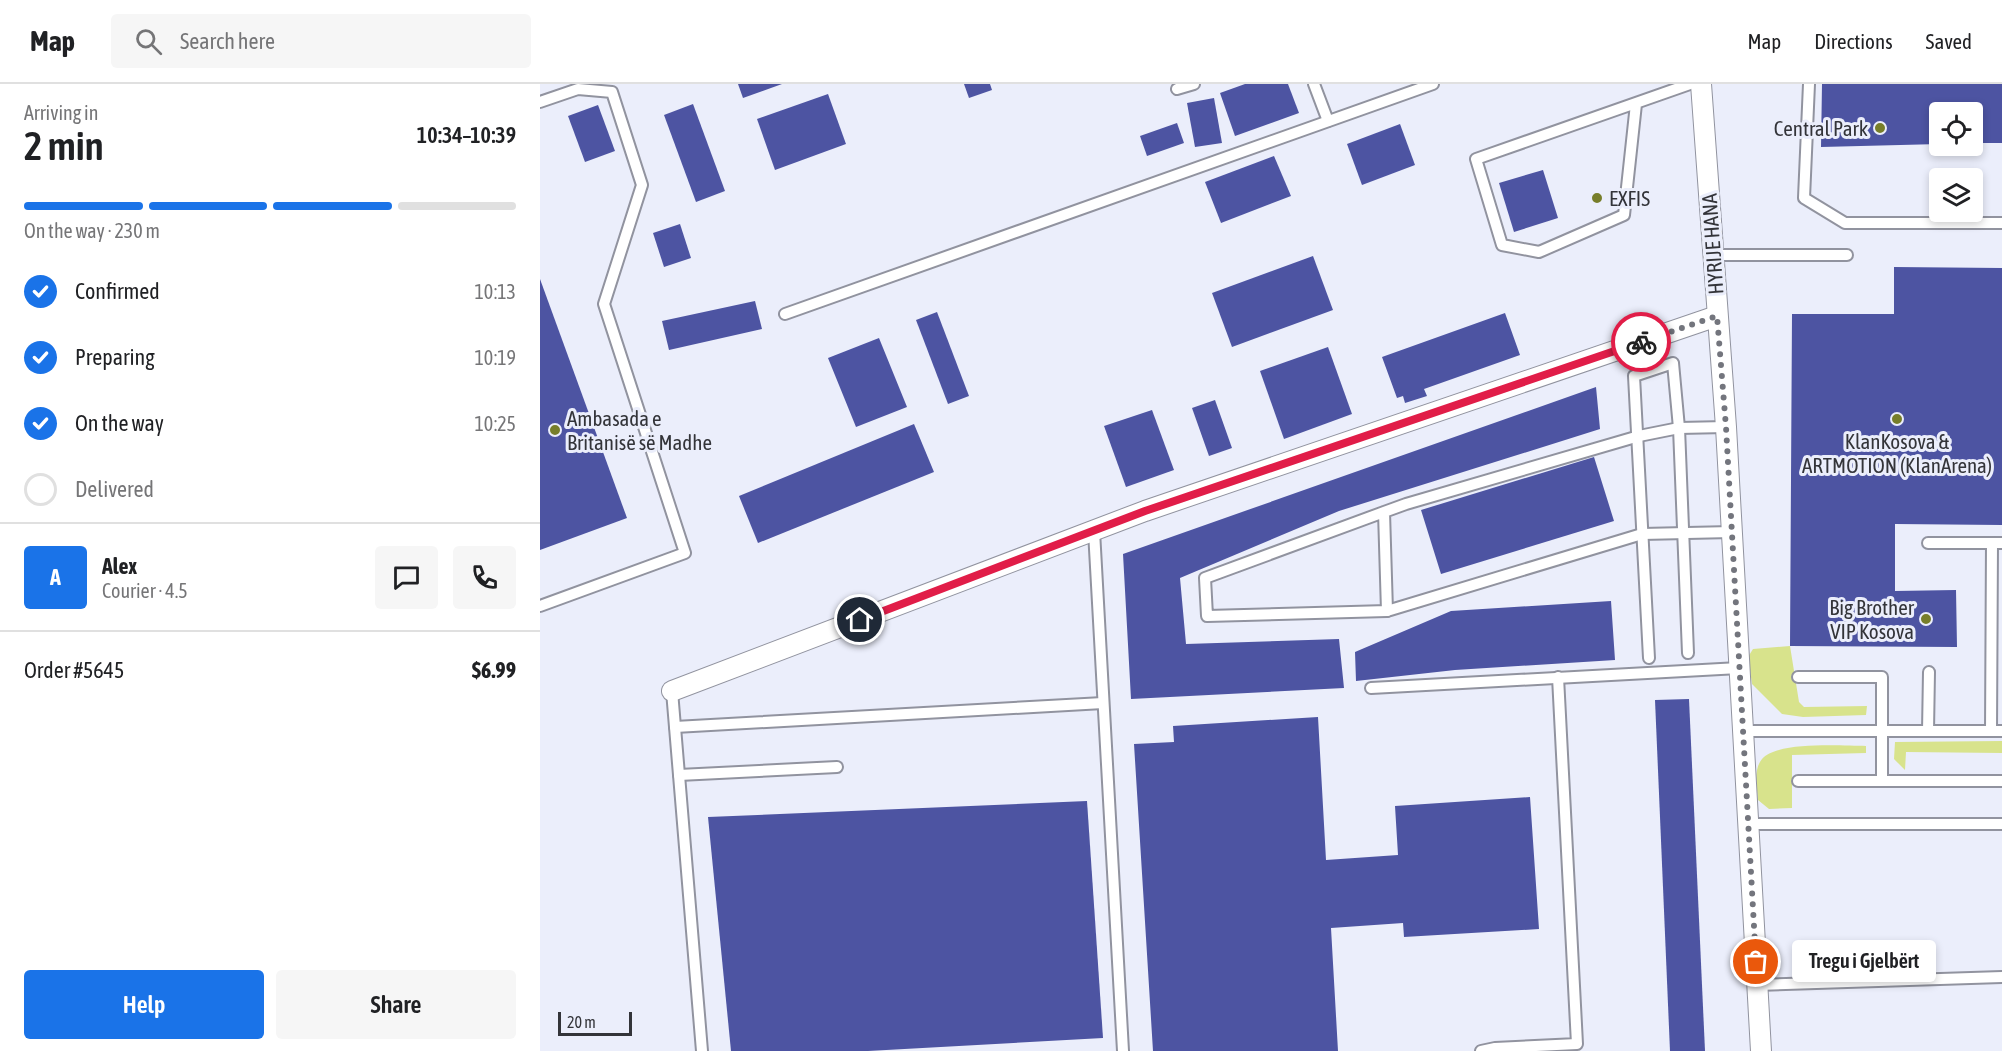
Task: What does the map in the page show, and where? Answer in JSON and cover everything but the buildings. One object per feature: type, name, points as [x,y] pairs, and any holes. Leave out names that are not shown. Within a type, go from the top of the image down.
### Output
[{"type":"street","name":"HYRIJE HANA","points":[[1701,84],[1726,427],[1761,1051]]},
{"type":"street","points":[[672,691],[1094,531],[1717,316]]},
{"type":"lane","points":[[1177,89],[1194,84]]},
{"type":"lane","points":[[1314,84],[1328,121]]},
{"type":"lane","points":[[785,314],[1433,84]]},
{"type":"lane","points":[[1636,104],[1624,215],[1539,252],[1502,245],[1476,159],[1690,84]]},
{"type":"lane","points":[[1809,84],[1804,198],[1845,223],[2002,223]]},
{"type":"lane","points":[[540,102],[577,86],[612,92],[642,185],[604,304],[685,553],[540,606]]},
{"type":"lane","points":[[1713,255],[1846,255]]},
{"type":"lane","points":[[1649,658],[1639,436],[1634,376],[1673,363],[1679,428],[1688,653]]},
{"type":"lane","points":[[1726,427],[1679,428],[1639,436],[1384,512],[1205,578],[1207,616],[1387,611],[1642,534],[1732,532]]},
{"type":"lane","points":[[1384,512],[1387,611]]},
{"type":"lane","points":[[1094,531],[1123,1051]]},
{"type":"lane","points":[[1743,731],[1996,731],[1997,543],[1928,543]]},
{"type":"lane","points":[[1371,688],[1739,668]]},
{"type":"lane","points":[[1928,731],[1929,672]]},
{"type":"lane","points":[[1481,1051],[1495,1048],[1577,1044],[1558,677]]},
{"type":"lane","points":[[1798,677],[1882,677],[1882,782]]},
{"type":"lane","points":[[672,691],[702,1051]]},
{"type":"lane","points":[[675,727],[1103,703]]},
{"type":"lane","points":[[679,775],[837,767]]},
{"type":"lane","points":[[1798,782],[2002,782]]},
{"type":"lane","points":[[1748,824],[2002,824]]},
{"type":"lane","points":[[1757,985],[2002,977]]},
{"type":"green space","points":[[1790,646],[1799,702],[1804,707],[1867,706],[1866,715],[1803,717],[1782,714],[1752,684],[1748,657],[1753,649]]},
{"type":"green space","points":[[2002,741],[2002,753],[1906,752],[1905,770],[1894,759],[1895,742]]},
{"type":"green space","points":[[1866,746],[1866,753],[1792,755],[1792,808],[1769,809],[1758,800],[1757,768],[1762,759],[1770,753],[1795,747]]},
{"type":"way so far","points":[[1641,342],[1717,316],[1726,427],[1756,962]]},
{"type":"place","name":"Central Park","points":[[1880,128]]},
{"type":"place","name":"EXFIS","points":[[1597,198]]},
{"type":"place","name":"KlanKosova & ARTMOTION (KlanArena)","points":[[1897,419]]},
{"type":"place","name":"Ambasada e Britanisë së Madhe","points":[[555,430]]},
{"type":"place","name":"Big Brother VIP Kosova","points":[[1926,619]]},
{"type":"place","name":"Tregu i Gjelbërt","points":[[1756,962]]},
{"type":"route","points":[[860,620],[1145,511],[1641,342]]}]
